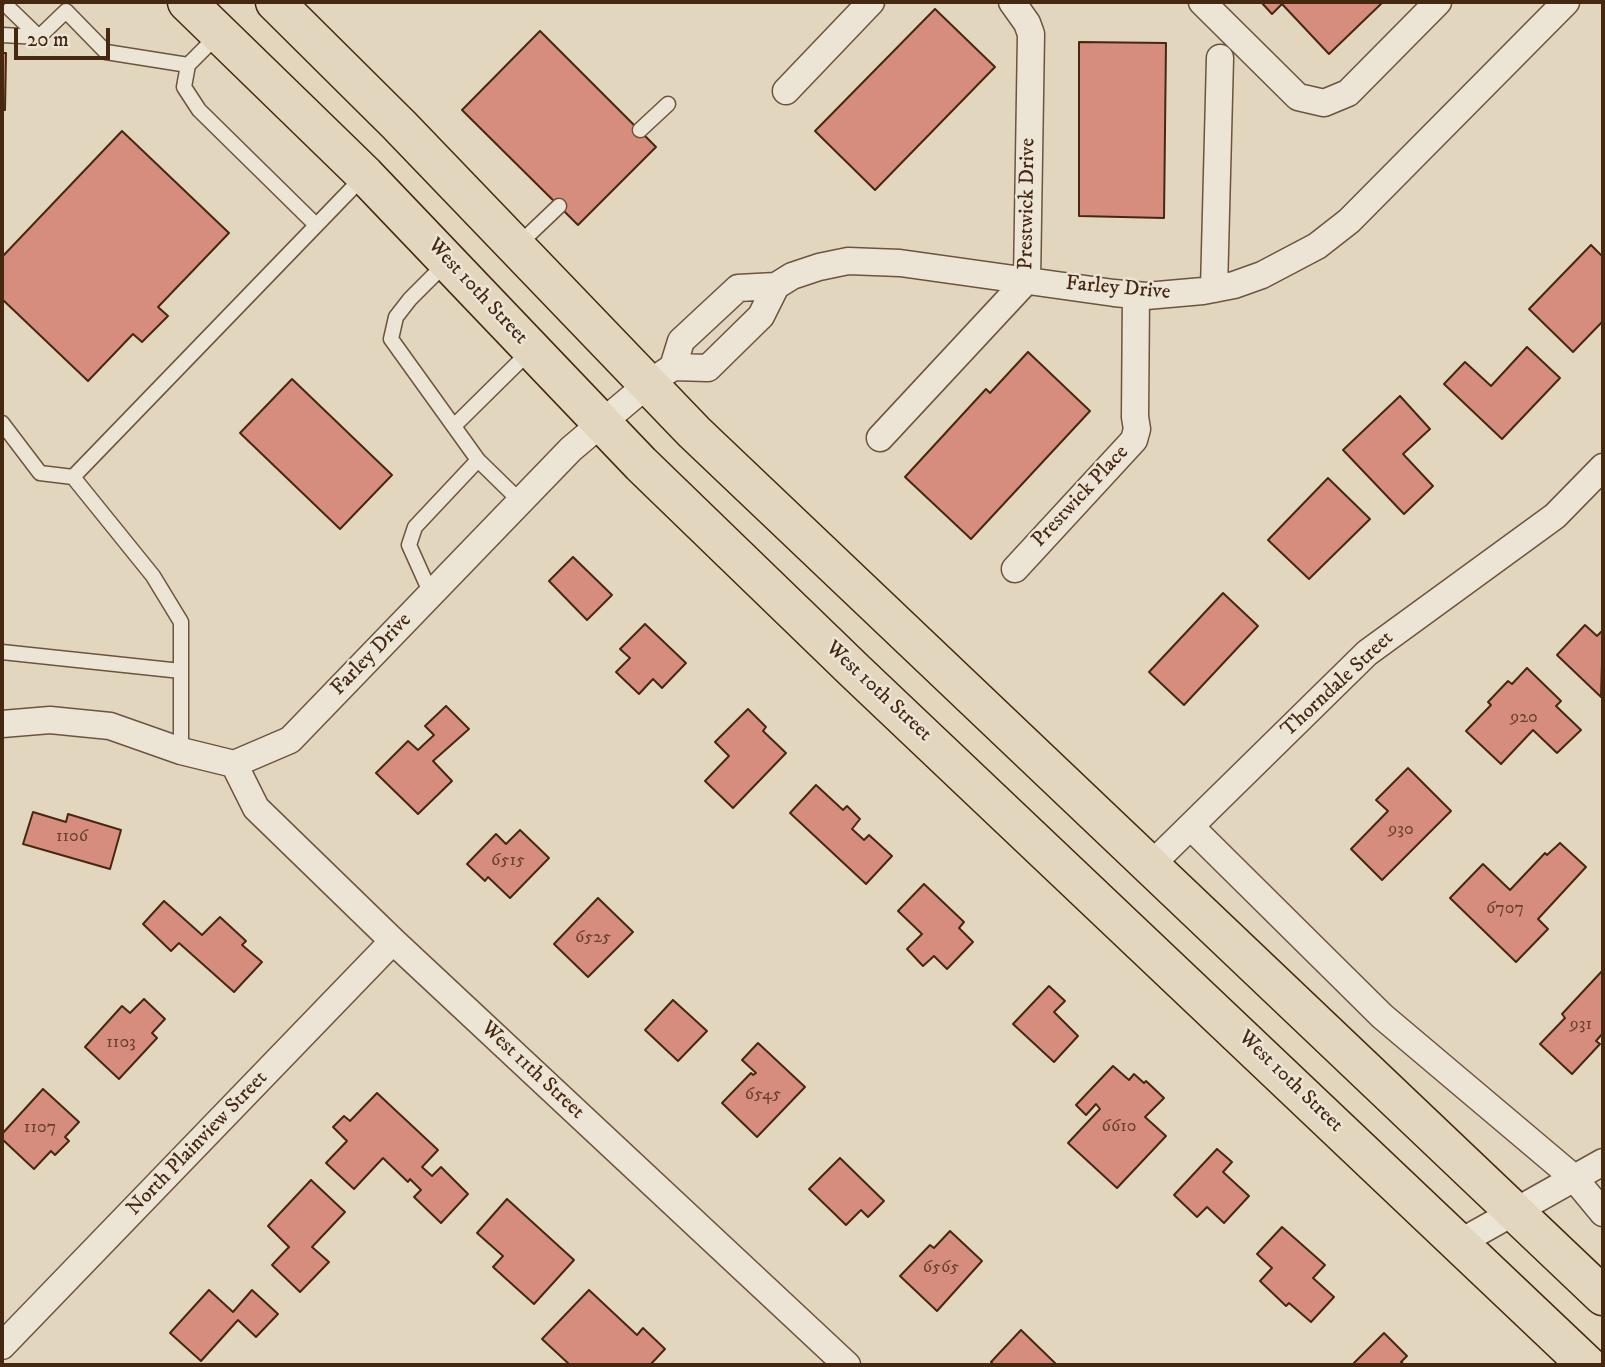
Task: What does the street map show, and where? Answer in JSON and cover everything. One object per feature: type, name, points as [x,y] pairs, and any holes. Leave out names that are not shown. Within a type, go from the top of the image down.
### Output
[{"type":"main road","name":"West 10th Street","points":[[187,2],[365,175],[601,422],[856,672],[1587,1365]]},
{"type":"main road","points":[[281,4],[517,246],[661,375],[694,432],[1603,1296]]},
{"type":"street","points":[[786,91],[871,2]]},
{"type":"street","name":"Prestwick Drive","points":[[880,438],[1027,280],[1031,34],[1027,23],[1012,2]]},
{"type":"street","points":[[1202,2],[1298,97],[1324,103],[1348,93],[1438,2]]},
{"type":"street","name":"Farley Drive","points":[[234,764],[290,740],[570,449],[661,375],[681,341],[738,288],[776,286],[792,276],[848,261],[900,263],[1136,295],[1173,295],[1214,289],[1262,275],[1317,246],[1361,209],[1566,2]]},
{"type":"street","points":[[1214,289],[1220,58]]},
{"type":"street","points":[[661,375],[708,369],[761,316],[776,286]]},
{"type":"street","name":"Prestwick Place","points":[[1015,569],[1134,440],[1137,429],[1136,295]]},
{"type":"street","name":"Thorndale Street","points":[[1150,866],[1367,653],[1555,516],[1603,467]]},
{"type":"street","points":[[2,724],[50,720],[110,726],[181,751],[234,764]]},
{"type":"street","name":"West 11th Street","points":[[234,764],[256,808],[847,1365]]},
{"type":"street","points":[[1191,827],[1382,1016],[1574,1178],[1603,1213]]},
{"type":"street","name":"North Plainview Street","points":[[2,1346],[393,940]]},
{"type":"street","points":[[1459,1243],[1603,1162]]},
{"type":"lane","points":[[39,37],[67,5],[106,52],[188,65]]},
{"type":"lane","points":[[10,9],[39,37]]},
{"type":"lane","points":[[220,33],[188,65],[184,87],[199,110],[316,225]]},
{"type":"lane","points":[[2,35],[39,37]]},
{"type":"lane","points":[[640,130],[668,104]]},
{"type":"lane","points":[[73,477],[365,175]]},
{"type":"lane","points":[[517,246],[559,206]]},
{"type":"lane","points":[[448,262],[410,299],[396,317],[391,340],[478,460],[520,501]]},
{"type":"lane","points":[[454,426],[532,350]]},
{"type":"lane","points":[[2,423],[40,473],[73,477],[153,576],[181,622],[181,751]]},
{"type":"lane","points":[[431,594],[409,545],[415,527],[478,460]]},
{"type":"lane","points":[[2,652],[181,671]]},
{"type":"building","points":[[1261,2],[1383,2],[1329,54],[1282,4],[1272,14]]},
{"type":"building","points":[[935,9],[995,67],[875,190],[815,131]]},
{"type":"building","points":[[540,31],[656,147],[578,225],[462,110]]},
{"type":"building","points":[[1079,42],[1166,43],[1164,218],[1079,216]]},
{"type":"building","points":[[2,53],[6,53],[5,110],[2,110]]},
{"type":"building","points":[[122,131],[229,233],[158,307],[168,316],[142,342],[133,334],[88,381],[2,299],[2,257]]},
{"type":"building","points":[[1591,245],[1603,257],[1603,321],[1573,352],[1529,309]]},
{"type":"building","points":[[1527,347],[1560,378],[1502,439],[1444,384],[1465,362],[1491,386]]},
{"type":"building","points":[[1028,352],[1090,411],[971,539],[905,477],[986,389],[990,393]]},
{"type":"building","points":[[292,379],[392,475],[340,529],[240,433]]},
{"type":"building","points":[[1400,396],[1430,429],[1403,454],[1433,486],[1404,514],[1343,450]]},
{"type":"building","points":[[1328,478],[1370,519],[1309,579],[1268,540]]},
{"type":"building","points":[[573,557],[612,595],[587,620],[549,581]]},
{"type":"building","points":[[1223,593],[1258,626],[1184,705],[1149,672]]},
{"type":"building","points":[[645,624],[686,663],[662,688],[653,679],[639,694],[616,672],[630,658],[620,649]]},
{"type":"building","points":[[1585,625],[1597,636],[1603,630],[1601,697],[1557,655]]},
{"type":"building","points":[[1527,668],[1561,701],[1556,706],[1581,730],[1557,753],[1533,730],[1501,764],[1466,731],[1491,705],[1488,702],[1508,681],[1512,684]]},
{"type":"building","points":[[446,706],[469,729],[433,761],[452,781],[418,814],[376,773],[408,741],[418,750],[434,735],[425,726]]},
{"type":"building","points":[[748,709],[766,727],[763,731],[786,753],[733,808],[705,781],[729,756],[715,742]]},
{"type":"building","points":[[1408,768],[1451,811],[1382,880],[1351,849],[1388,811],[1376,800]]},
{"type":"building","points":[[816,785],[843,810],[847,806],[860,819],[852,829],[864,840],[869,835],[892,856],[866,884],[790,813]]},
{"type":"building","points":[[33,812],[66,822],[68,814],[121,830],[110,869],[23,844]]},
{"type":"building","points":[[520,830],[549,858],[510,898],[488,877],[485,881],[467,864],[496,834],[506,844]]},
{"type":"building","points":[[1560,843],[1586,867],[1538,919],[1548,929],[1516,962],[1450,898],[1483,864],[1510,890],[1545,853],[1547,855]]},
{"type":"building","points":[[924,884],[964,922],[959,928],[973,942],[947,969],[934,956],[923,966],[907,949],[922,934],[898,911]]},
{"type":"building","points":[[598,898],[633,932],[588,977],[554,944]]},
{"type":"building","points":[[164,901],[202,935],[220,917],[246,941],[242,945],[262,962],[234,992],[179,943],[171,951],[143,924]]},
{"type":"building","points":[[1603,970],[1603,1033],[1596,1041],[1600,1044],[1572,1074],[1540,1044],[1565,1018],[1562,1014]]},
{"type":"building","points":[[1049,986],[1065,1001],[1054,1012],[1078,1036],[1054,1062],[1013,1024]]},
{"type":"building","points":[[144,999],[165,1019],[152,1033],[157,1038],[119,1079],[85,1047],[122,1006],[130,1013]]},
{"type":"building","points":[[673,1000],[707,1031],[678,1061],[645,1030]]},
{"type":"building","points":[[758,1043],[805,1087],[757,1137],[722,1103],[751,1073],[756,1073],[742,1060]]},
{"type":"building","points":[[1113,1066],[1129,1080],[1134,1074],[1144,1083],[1146,1081],[1164,1098],[1145,1117],[1166,1136],[1117,1188],[1068,1143],[1100,1109],[1096,1104],[1086,1115],[1076,1105]]},
{"type":"building","points":[[43,1089],[79,1122],[65,1137],[69,1141],[55,1155],[51,1151],[34,1169],[2,1139],[2,1134]]},
{"type":"building","points":[[377,1093],[438,1150],[422,1167],[432,1176],[441,1167],[468,1194],[441,1223],[414,1197],[421,1190],[410,1179],[408,1182],[383,1158],[354,1189],[326,1163],[347,1141],[333,1127],[344,1116],[350,1121]]},
{"type":"building","points":[[1217,1149],[1232,1162],[1223,1172],[1249,1196],[1224,1223],[1207,1207],[1197,1217],[1174,1195]]},
{"type":"building","points":[[840,1158],[884,1201],[868,1217],[861,1210],[846,1225],[809,1189]]},
{"type":"building","points":[[311,1180],[345,1212],[312,1247],[329,1262],[300,1292],[272,1265],[289,1247],[268,1226]]},
{"type":"building","points":[[507,1199],[574,1260],[534,1304],[493,1267],[503,1256],[477,1233]]},
{"type":"building","points":[[1282,1227],[1325,1265],[1313,1278],[1334,1297],[1311,1322],[1289,1303],[1286,1306],[1260,1281],[1272,1268],[1257,1254]]},
{"type":"building","points":[[950,1231],[982,1261],[937,1311],[900,1276],[930,1245],[934,1248]]},
{"type":"building","points":[[209,1290],[233,1312],[252,1290],[278,1314],[256,1337],[238,1320],[201,1361],[170,1333]]},
{"type":"building","points":[[589,1290],[637,1335],[643,1328],[665,1349],[650,1365],[570,1365],[542,1339]]},
{"type":"building","points":[[1021,1330],[1057,1365],[994,1365],[991,1362]]},
{"type":"building","points":[[1384,1333],[1407,1356],[1401,1362],[1405,1365],[1352,1365]]}]
